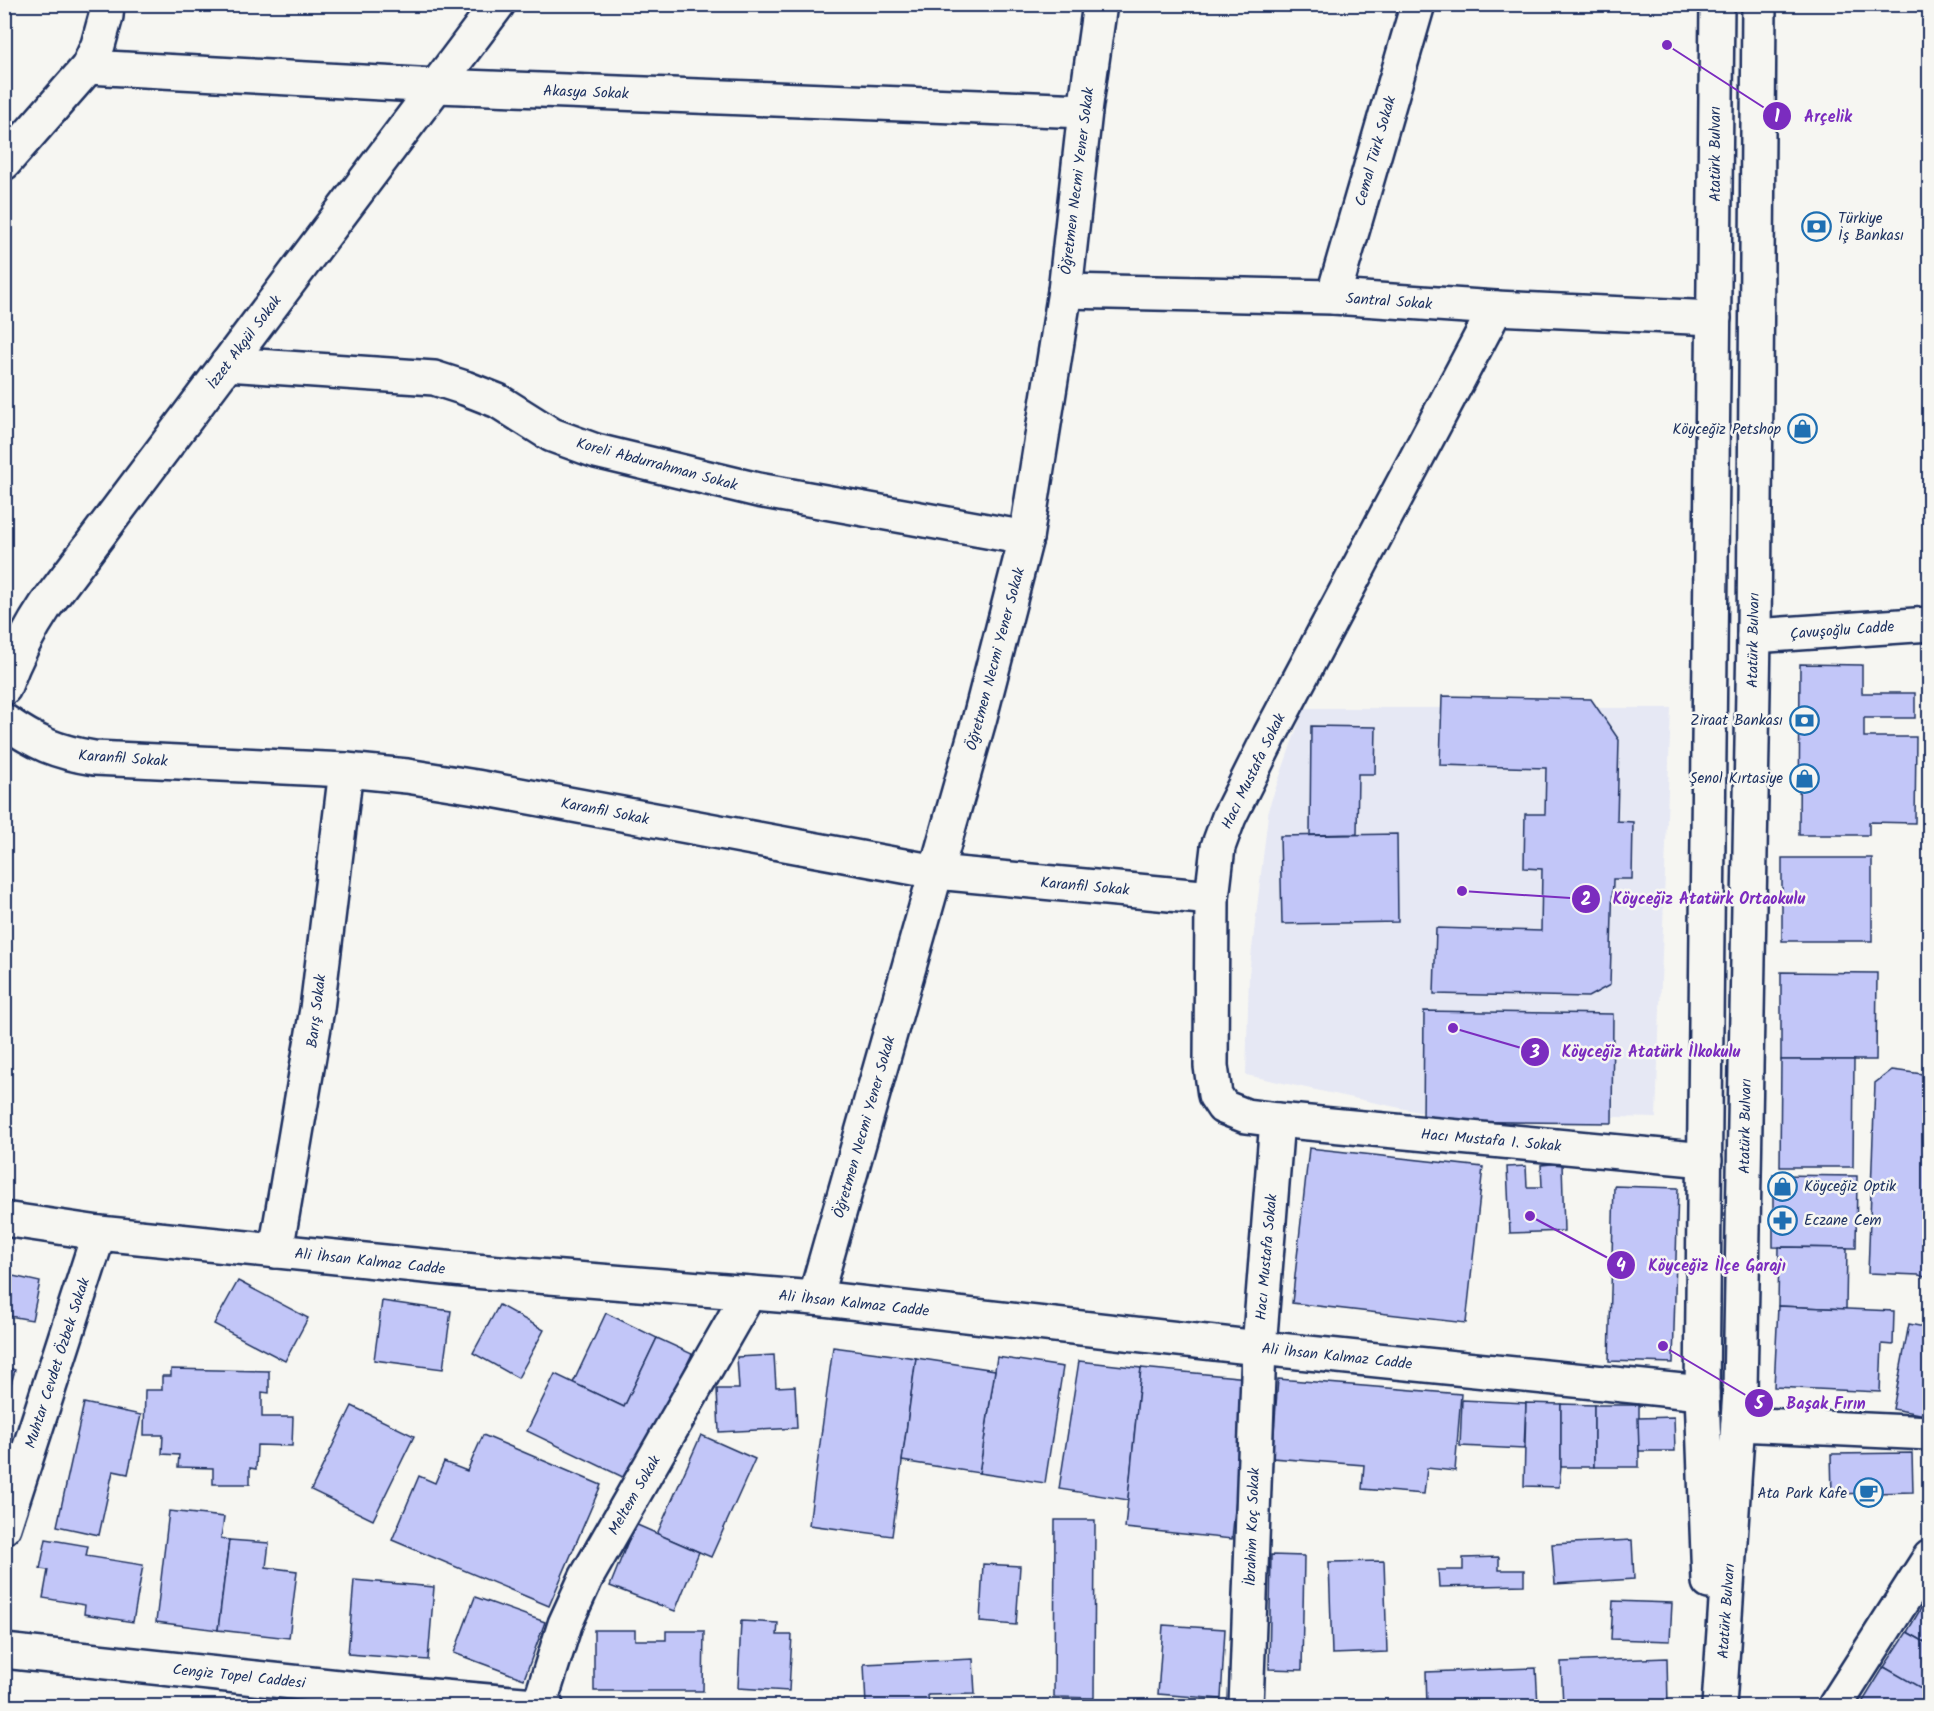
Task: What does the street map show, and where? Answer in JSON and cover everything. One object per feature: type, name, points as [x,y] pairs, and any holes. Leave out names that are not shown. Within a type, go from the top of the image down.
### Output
[{"type":"street","points":[[4,163],[88,67],[98,45],[107,4]]},
{"type":"street","name":"İzzet Akgül Sokak","points":[[4,688],[25,636],[46,605],[498,4]]},
{"type":"street","name":"Öğretmen Necmi Yener Sokak","points":[[815,1298],[980,717],[1026,538],[1065,291],[1085,111],[1100,4]]},
{"type":"street","name":"Cemal Türk Sokak","points":[[1333,297],[1418,4]]},
{"type":"street","name":"Atatürk Bulvarı","points":[[1714,1707],[1702,1393],[1716,4]]},
{"type":"street","name":"Atatürk Bulvarı","points":[[1719,1707],[1740,1391],[1754,636],[1759,4]]},
{"type":"street","name":"Akasya Sokak","points":[[88,67],[437,86],[1085,111]]},
{"type":"street","name":"Santral Sokak","points":[[1065,291],[1333,297],[1496,308],[1714,318]]},
{"type":"street","name":"Hacı Mustafa Sokak","points":[[1258,1348],[1277,1120],[1246,1116],[1230,1110],[1223,1107],[1215,1095],[1211,1066],[1212,898],[1218,847],[1229,817],[1270,735],[1496,308]]},
{"type":"street","name":"Koreli Abdurrahman Sokak","points":[[227,364],[434,378],[498,401],[552,435],[596,452],[758,490],[1026,538]]},
{"type":"street","name":"Çavuşoğlu Cadde","points":[[1754,636],[1929,624]]},
{"type":"street","name":"Karanfil Sokak","points":[[4,721],[44,746],[94,758],[346,770],[406,776],[936,873],[1212,898]]},
{"type":"street","name":"Barış Sokak","points":[[276,1251],[317,1009],[346,770]]},
{"type":"street","name":"Hacı Mustafa 1. Sokak","points":[[1277,1120],[1705,1160]]},
{"type":"street","name":"Ali İhsan Kalmaz Cadde","points":[[4,1220],[99,1233],[474,1271],[815,1298],[1258,1348],[1702,1393]]},
{"type":"street","name":"Muhtar Cevdet Özbek Sokak","points":[[4,1527],[99,1233]]},
{"type":"street","name":"Meltem Sokak","points":[[538,1706],[565,1624],[586,1578],[749,1293]]},
{"type":"street","name":"İbrahim Koç Sokak","points":[[1246,1707],[1258,1348]]},
{"type":"street","points":[[1738,1424],[1929,1432]]},
{"type":"street","points":[[1835,1707],[1929,1557]]},
{"type":"street","name":"Cengiz Topel Caddesi","points":[[4,1651],[546,1707]]},
{"type":"shaded area","points":[[1304,708],[1671,708],[1656,1118],[1419,1112],[1246,1075],[1249,974],[1269,807]]},
{"type":"building","points":[[1800,664],[1862,665],[1862,693],[1915,693],[1915,718],[1864,718],[1864,737],[1916,737],[1915,823],[1869,822],[1869,835],[1799,835]]},
{"type":"building","points":[[1442,696],[1591,699],[1619,740],[1617,821],[1633,822],[1632,879],[1613,879],[1610,985],[1588,997],[1434,994],[1436,928],[1541,931],[1542,869],[1524,868],[1525,814],[1545,814],[1546,768],[1440,765]]},
{"type":"building","points":[[1311,726],[1376,727],[1375,774],[1358,774],[1357,834],[1310,835]]},
{"type":"building","points":[[1397,834],[1398,922],[1282,924],[1280,836]]},
{"type":"building","points":[[1782,858],[1872,858],[1872,941],[1782,941]]},
{"type":"building","points":[[1781,972],[1877,973],[1876,1060],[1781,1060]]},
{"type":"building","points":[[1424,1011],[1613,1014],[1612,1123],[1423,1121]]},
{"type":"building","points":[[1781,1060],[1854,1060],[1853,1167],[1780,1167]]},
{"type":"building","points":[[1892,1070],[1930,1075],[1930,1279],[1919,1275],[1868,1273],[1875,1083]]},
{"type":"building","points":[[1309,1148],[1483,1167],[1466,1323],[1292,1303]]},
{"type":"building","points":[[1562,1163],[1564,1231],[1510,1233],[1507,1167],[1526,1166],[1527,1187],[1542,1187],[1541,1165]]},
{"type":"building","points":[[1773,1175],[1857,1176],[1856,1248],[1773,1247]]},
{"type":"building","points":[[1614,1186],[1678,1188],[1673,1363],[1609,1361]]},
{"type":"building","points":[[1779,1247],[1847,1248],[1846,1309],[1778,1306]]},
{"type":"building","points":[[4,1274],[40,1282],[32,1320],[4,1315]]},
{"type":"building","points":[[238,1281],[308,1318],[285,1361],[214,1324]]},
{"type":"building","points":[[382,1301],[451,1311],[443,1369],[374,1360]]},
{"type":"building","points":[[499,1305],[544,1330],[518,1378],[473,1353]]},
{"type":"building","points":[[1778,1306],[1894,1311],[1893,1345],[1882,1344],[1880,1392],[1774,1387]]},
{"type":"building","points":[[606,1313],[657,1338],[624,1407],[573,1383]]},
{"type":"building","points":[[1909,1324],[1930,1328],[1930,1416],[1893,1409]]},
{"type":"building","points":[[657,1338],[692,1354],[631,1481],[527,1431],[555,1374],[624,1407]]},
{"type":"building","points":[[833,1347],[916,1358],[892,1536],[809,1525]]},
{"type":"building","points":[[774,1355],[776,1387],[795,1386],[797,1428],[719,1432],[717,1389],[739,1389],[737,1357]]},
{"type":"building","points":[[997,1357],[1063,1367],[1045,1483],[979,1473]]},
{"type":"building","points":[[916,1358],[995,1370],[979,1473],[902,1461]]},
{"type":"building","points":[[1079,1361],[1141,1368],[1128,1500],[1059,1489]]},
{"type":"building","points":[[4,1366],[15,1370],[4,1408]]},
{"type":"building","points":[[1141,1368],[1248,1378],[1232,1539],[1125,1528]]},
{"type":"building","points":[[171,1369],[269,1371],[269,1393],[262,1392],[262,1417],[293,1417],[292,1446],[257,1445],[256,1469],[250,1468],[250,1484],[213,1484],[213,1468],[178,1467],[179,1455],[162,1454],[163,1435],[144,1435],[145,1390],[162,1390],[162,1376],[171,1376]]},
{"type":"building","points":[[1278,1379],[1461,1394],[1455,1471],[1427,1468],[1424,1494],[1362,1489],[1364,1465],[1272,1458]]},
{"type":"building","points":[[1462,1400],[1526,1403],[1524,1449],[1460,1446]]},
{"type":"building","points":[[84,1403],[141,1415],[128,1474],[113,1471],[99,1535],[57,1526]]},
{"type":"building","points":[[1526,1403],[1561,1404],[1559,1487],[1524,1486]]},
{"type":"building","points":[[1561,1404],[1594,1405],[1594,1467],[1561,1467]]},
{"type":"building","points":[[1594,1405],[1639,1405],[1639,1467],[1594,1467]]},
{"type":"building","points":[[352,1406],[414,1436],[373,1520],[311,1490]]},
{"type":"building","points":[[1674,1417],[1675,1451],[1639,1451],[1638,1418]]},
{"type":"building","points":[[483,1435],[601,1485],[549,1606],[392,1540],[419,1476],[435,1483],[444,1462],[467,1471]]},
{"type":"building","points":[[701,1435],[755,1459],[711,1557],[657,1534]]},
{"type":"building","points":[[1912,1453],[1913,1492],[1832,1494],[1831,1454]]},
{"type":"building","points":[[169,1511],[224,1517],[221,1538],[229,1540],[218,1630],[156,1622]]},
{"type":"building","points":[[1055,1520],[1095,1520],[1094,1698],[1054,1697]]},
{"type":"building","points":[[635,1524],[699,1552],[675,1611],[610,1586]]},
{"type":"building","points":[[46,1539],[88,1546],[86,1556],[143,1565],[133,1622],[84,1614],[85,1605],[43,1598],[48,1570],[40,1569]]},
{"type":"building","points":[[229,1540],[269,1543],[266,1567],[297,1571],[289,1638],[218,1630]]},
{"type":"building","points":[[1632,1540],[1634,1579],[1555,1584],[1552,1544]]},
{"type":"building","points":[[1271,1555],[1304,1556],[1302,1670],[1269,1669]]},
{"type":"building","points":[[1499,1557],[1499,1570],[1524,1570],[1524,1585],[1439,1587],[1438,1570],[1463,1570],[1463,1558]]},
{"type":"building","points":[[1384,1561],[1387,1652],[1332,1654],[1329,1562]]},
{"type":"building","points":[[983,1564],[1020,1566],[1016,1625],[980,1622]]},
{"type":"building","points":[[354,1580],[434,1587],[428,1660],[348,1654]]},
{"type":"building","points":[[1930,1593],[1930,1645],[1907,1632]]},
{"type":"building","points":[[475,1597],[545,1622],[524,1679],[454,1653]]},
{"type":"building","points":[[1613,1601],[1672,1603],[1670,1641],[1611,1639]]},
{"type":"building","points":[[741,1621],[778,1623],[777,1635],[792,1635],[789,1691],[738,1688]]},
{"type":"building","points":[[1163,1625],[1225,1629],[1221,1699],[1158,1694]]},
{"type":"building","points":[[594,1630],[635,1630],[635,1640],[666,1640],[666,1631],[704,1631],[703,1691],[594,1691]]},
{"type":"building","points":[[1907,1632],[1930,1645],[1930,1677],[1922,1690],[1884,1667]]},
{"type":"building","points":[[1667,1658],[1668,1706],[1563,1706],[1561,1662]]},
{"type":"building","points":[[973,1659],[975,1694],[928,1695],[929,1706],[866,1706],[864,1664]]},
{"type":"building","points":[[1884,1667],[1930,1693],[1930,1706],[1860,1706]]},
{"type":"building","points":[[1536,1668],[1538,1706],[1427,1706],[1426,1672]]},
{"type":"place","name":"Arçelik","points":[[1667,45]]},
{"type":"place","name":"Türkiye İş Bankası","points":[[1817,227]]},
{"type":"place","name":"Köyceğiz Petshop","points":[[1802,429]]},
{"type":"place","name":"Ziraat Bankası","points":[[1804,720]]},
{"type":"place","name":"Şenol Kırtasiye","points":[[1804,778]]},
{"type":"place","name":"Köyceğiz Atatürk Ortaokulu","points":[[1462,891]]},
{"type":"place","name":"Köyceğiz Atatürk İlkokulu","points":[[1453,1028]]},
{"type":"place","name":"Köyceğiz Optik","points":[[1783,1186]]},
{"type":"place","name":"Köyceğiz İlçe Garajı","points":[[1530,1216]]},
{"type":"place","name":"Eczane Cem","points":[[1783,1220]]},
{"type":"place","name":"Başak Fırın","points":[[1663,1346]]},
{"type":"place","name":"Ata Park Kafe","points":[[1868,1493]]}]
